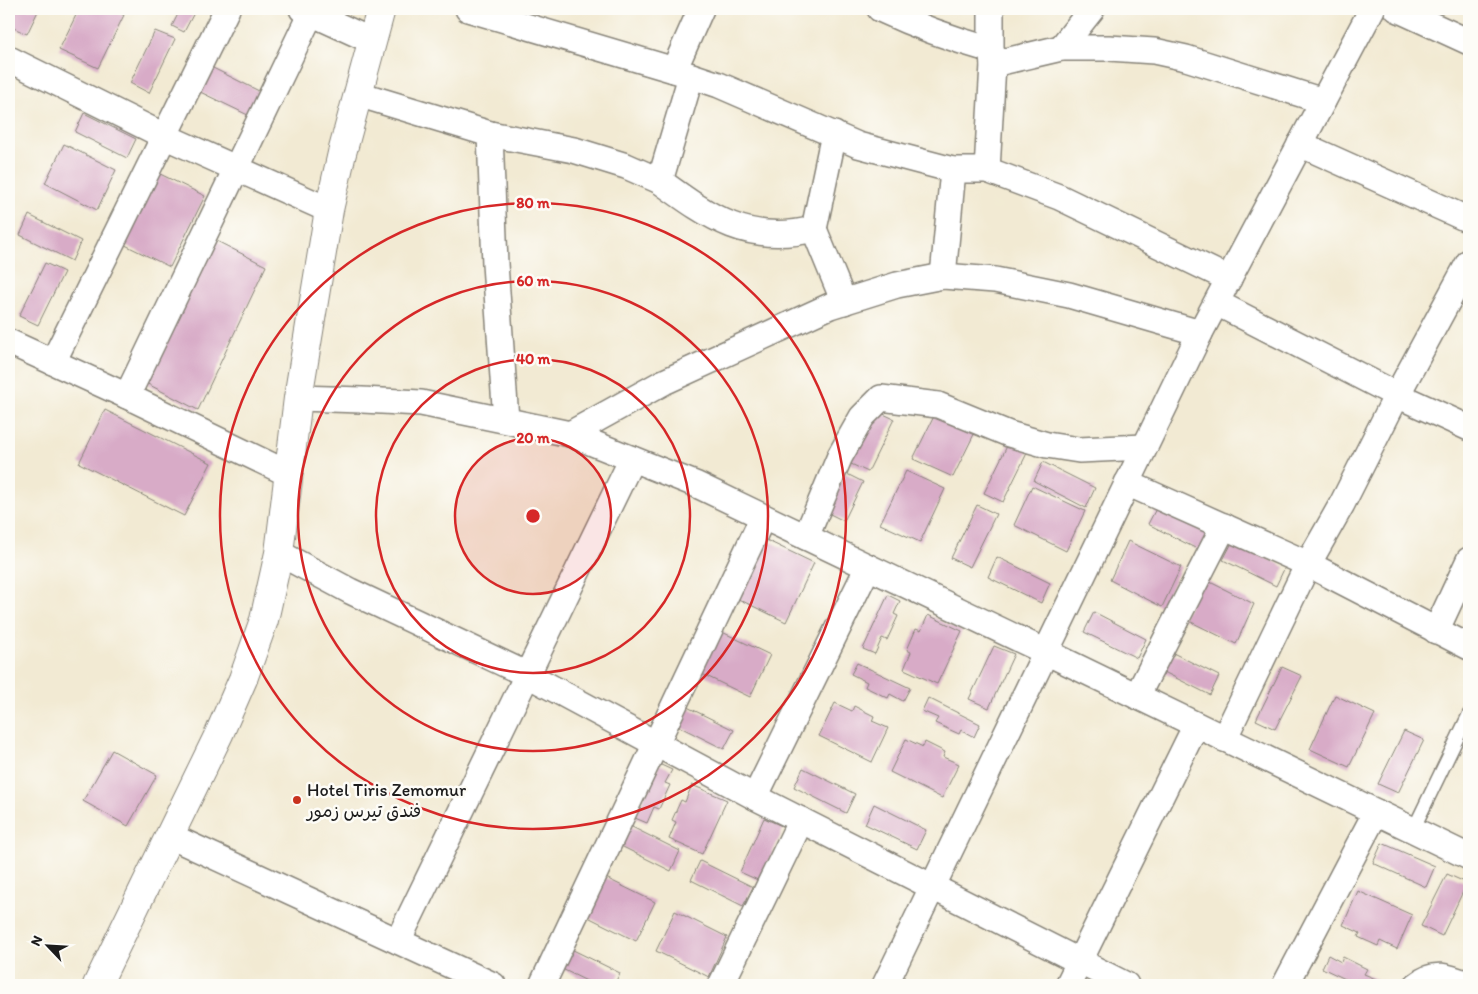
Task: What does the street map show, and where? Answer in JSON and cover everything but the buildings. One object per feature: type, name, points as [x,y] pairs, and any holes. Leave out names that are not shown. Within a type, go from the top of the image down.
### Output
[{"type":"highway","points":[[97,985],[170,836],[243,680],[264,620],[279,553],[298,398],[328,210],[381,9]]},
{"type":"street","points":[[53,362],[227,9]]},
{"type":"street","points":[[468,9],[719,85],[858,145],[953,170],[987,170],[1059,197],[1229,280]]},
{"type":"street","points":[[660,182],[683,73],[701,9]]},
{"type":"street","points":[[880,9],[992,57],[1061,48],[1110,48],[1154,51],[1186,58],[1323,101]]},
{"type":"street","points":[[987,170],[992,57],[991,9]]},
{"type":"street","points":[[1061,48],[1092,9]]},
{"type":"street","points":[[894,982],[932,887],[1200,333],[1372,9]]},
{"type":"street","points":[[1397,9],[1469,42]]},
{"type":"street","points":[[127,396],[235,169],[307,11],[372,41]]},
{"type":"street","points":[[9,59],[164,136],[328,210]]},
{"type":"street","points":[[358,94],[490,134],[574,150],[626,166],[660,182],[699,209],[722,222],[746,230],[775,235],[814,229]]},
{"type":"street","points":[[490,134],[495,264],[506,420]]},
{"type":"street","points":[[834,134],[814,229],[844,302]]},
{"type":"street","points":[[1300,144],[1469,220]]},
{"type":"street","points":[[942,276],[953,170]]},
{"type":"street","points":[[1224,739],[1308,564],[1342,504],[1397,395],[1469,262]]},
{"type":"street","points":[[570,434],[672,378],[830,306],[897,285],[942,276],[995,280],[1069,295],[1200,333]]},
{"type":"street","points":[[1217,303],[1397,395],[1469,428]]},
{"type":"street","points":[[9,342],[289,474]]},
{"type":"street","points":[[298,398],[421,404],[570,434],[695,484],[1469,857]]},
{"type":"street","points":[[806,537],[840,456],[862,417],[881,398],[938,405],[1009,434],[1047,445],[1079,450],[1144,447]]},
{"type":"street","points":[[398,942],[632,459]]},
{"type":"street","points":[[1127,483],[1308,564],[1436,632],[1469,647]]},
{"type":"street","points":[[542,985],[763,517]]},
{"type":"street","points":[[1137,696],[1224,526]]},
{"type":"street","points":[[279,553],[350,591],[528,675],[655,745],[755,797],[1126,985]]},
{"type":"street","points":[[1436,632],[1469,560]]},
{"type":"street","points":[[755,797],[868,567]]},
{"type":"street","points":[[1068,985],[1196,725]]},
{"type":"street","points":[[1286,985],[1376,812]]},
{"type":"street","points":[[721,985],[800,820]]},
{"type":"street","points":[[170,836],[493,985]]},
{"type":"street","points":[[1417,985],[1424,979],[1450,976],[1469,985]]},
{"type":"lane","points":[[1413,830],[1469,714]]},
{"type":"place","name":"Hotel Tiris Zemomur فندق تيرس زمور","points":[[297,800]]}]
